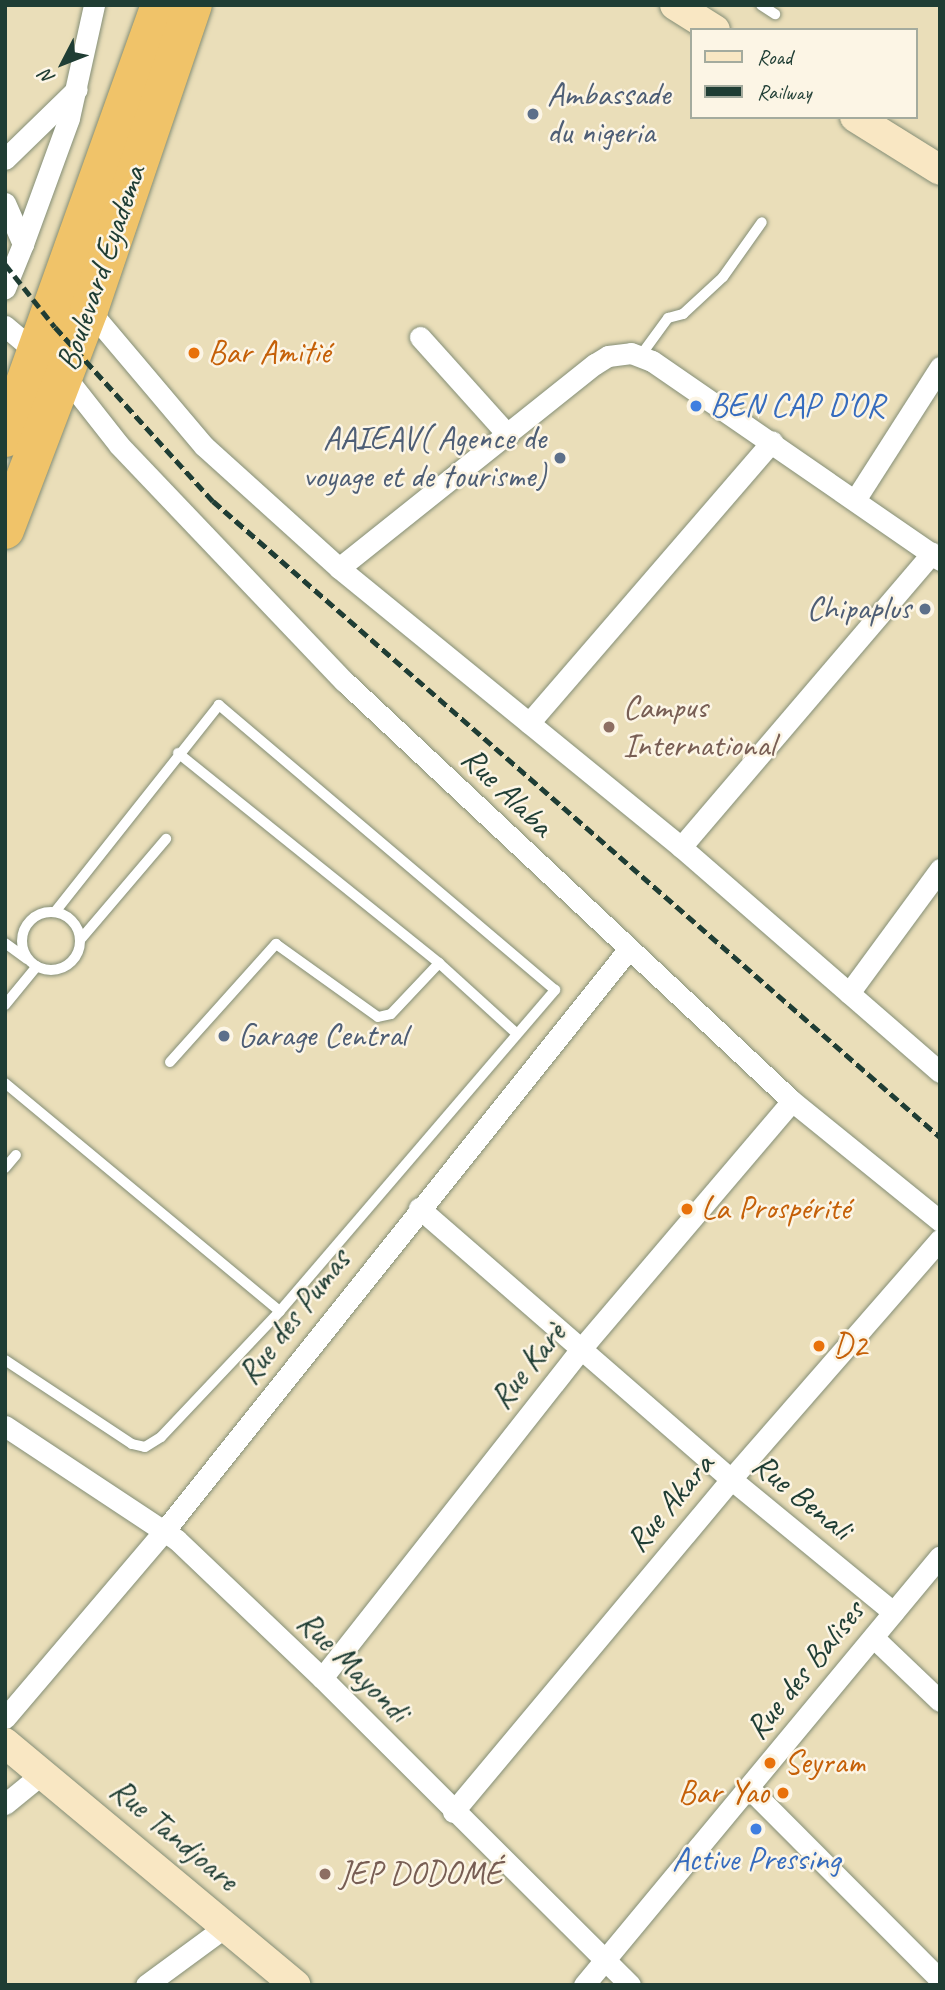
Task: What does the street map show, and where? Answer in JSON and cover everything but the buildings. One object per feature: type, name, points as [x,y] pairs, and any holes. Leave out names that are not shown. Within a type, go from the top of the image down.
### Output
[{"type":"highway","points":[[5,438],[51,365],[160,5]]},
{"type":"highway","name":"Boulevard Eyadema","points":[[5,530],[51,365],[89,310],[193,5]]},
{"type":"street","points":[[5,288],[78,88],[94,5]]},
{"type":"street","points":[[675,5],[712,28]]},
{"type":"street","points":[[5,159],[78,88]]},
{"type":"street","points":[[858,119],[940,170]]},
{"type":"street","points":[[5,203],[23,244]]},
{"type":"street","points":[[89,310],[204,446],[339,568],[681,847],[940,1072]]},
{"type":"street","name":"Rue Alaba","points":[[5,326],[51,365],[119,444],[345,682],[627,951],[792,1101],[940,1221]]},
{"type":"street","points":[[420,337],[508,435]]},
{"type":"street","points":[[339,568],[608,356],[640,355],[772,441],[936,556],[681,847]]},
{"type":"street","points":[[855,500],[940,367]]},
{"type":"street","points":[[529,723],[772,441]]},
{"type":"street","points":[[849,993],[940,869]]},
{"type":"street","name":"Rue des Pumas","points":[[5,1718],[166,1530],[627,951]]},
{"type":"street","name":"Rue Karè","points":[[322,1678],[579,1350],[792,1101]]},
{"type":"street","name":"Rue Benali","points":[[419,1209],[579,1350],[892,1612]]},
{"type":"street","name":"Rue Akara","points":[[453,1812],[731,1479],[940,1238]]},
{"type":"street","name":"Rue Mayondi","points":[[5,1426],[166,1530],[322,1678],[603,1962],[630,1985]]},
{"type":"street","name":"Rue des Balises","points":[[584,1985],[940,1556]]},
{"type":"street","points":[[874,1638],[940,1701]]},
{"type":"street","name":"Rue Tandjoare","points":[[5,1743],[295,1985]]},
{"type":"street","points":[[5,1804],[43,1773]]},
{"type":"street","points":[[749,1788],[940,1980]]},
{"type":"street","points":[[146,1985],[225,1927]]},
{"type":"lane","points":[[761,5],[775,14]]},
{"type":"lane","points":[[640,355],[668,318],[682,314],[723,277],[762,222]]},
{"type":"lane","points":[[5,1360],[132,1444],[145,1447],[161,1437],[280,1311],[554,992],[553,985],[221,706],[215,706],[55,912]]},
{"type":"lane","points":[[178,753],[439,963],[517,1034]]},
{"type":"lane","points":[[5,943],[33,963],[66,966],[80,940],[166,839]]},
{"type":"lane","points":[[33,963],[22,941],[28,923],[35,916],[55,912],[73,922],[80,940]]},
{"type":"lane","points":[[170,1062],[276,944],[378,1017],[391,1014],[439,963]]},
{"type":"lane","points":[[5,1005],[33,963]]},
{"type":"lane","points":[[5,1083],[280,1311]]},
{"type":"lane","points":[[5,1168],[16,1155]]},
{"type":"railway","points":[[5,264],[55,327],[213,501],[940,1137]]},
{"type":"place","name":"Ambassade du nigeria","points":[[533,114]]},
{"type":"place","name":"Bar Amitié","points":[[194,353]]},
{"type":"place","name":"BEN CAP D'OR","points":[[696,406]]},
{"type":"place","name":"AAIEAV( Agence de voyage et de tourisme)","points":[[560,458]]},
{"type":"place","name":"Chipaplus","points":[[925,609]]},
{"type":"place","name":"Campus International","points":[[609,727]]},
{"type":"place","name":"Garage Central","points":[[224,1036]]},
{"type":"place","name":"La Prospérité","points":[[687,1209]]},
{"type":"place","name":"D2","points":[[819,1346]]},
{"type":"place","name":"Seyram","points":[[770,1763]]},
{"type":"place","name":"Bar Yao","points":[[783,1793]]},
{"type":"place","name":"Active Pressing","points":[[756,1829]]},
{"type":"place","name":"JEP DODOMÉ","points":[[325,1874]]}]
